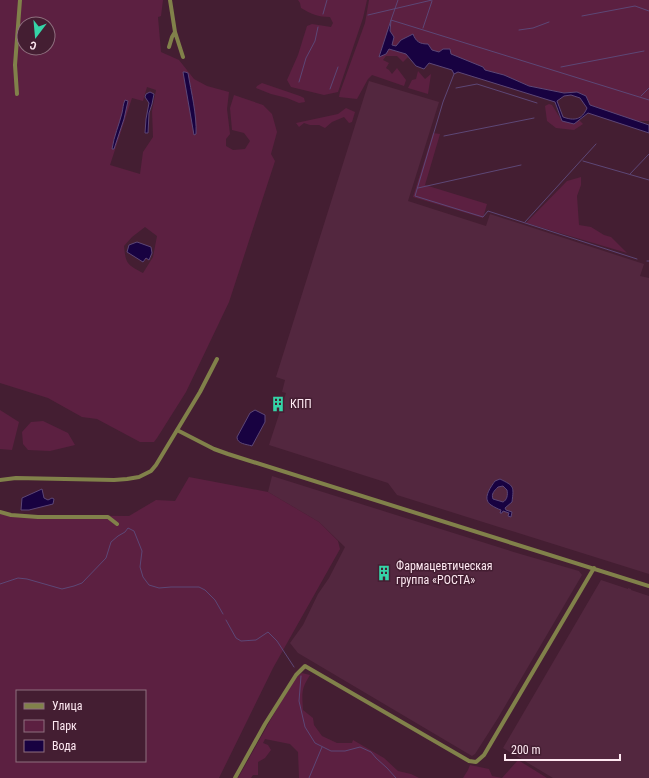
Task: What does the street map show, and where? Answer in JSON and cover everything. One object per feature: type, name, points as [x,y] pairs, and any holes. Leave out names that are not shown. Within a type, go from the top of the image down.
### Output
[{"type":"street","points":[[17,94],[15,58],[20,0]]},
{"type":"street","points":[[170,0],[175,32],[183,58]]},
{"type":"street","points":[[169,48],[175,32]]},
{"type":"street","points":[[0,480],[16,478],[114,480],[139,477],[150,471],[156,465],[200,392],[217,359]]},
{"type":"street","points":[[177,430],[214,449],[228,454],[649,586]]},
{"type":"street","points":[[0,512],[11,515],[38,517],[108,517],[117,524]]},
{"type":"street","points":[[235,778],[265,724],[296,675],[305,666],[469,761],[476,762],[484,756],[594,568]]},
{"type":"shaded area","points":[[369,81],[439,102],[408,201],[486,226],[490,214],[644,264],[640,276],[649,278],[649,574],[397,495],[388,483],[269,445],[286,393],[282,392],[285,380],[276,377]]},
{"type":"shaded area","points":[[272,476],[579,571],[582,575],[498,718],[475,754],[472,756],[298,653],[290,643],[303,625],[318,594],[329,578],[345,547],[319,522],[268,492]]},
{"type":"shaded area","points":[[601,580],[649,596],[649,778],[553,778],[503,748]]},
{"type":"green space","points":[[0,0],[163,0],[161,16],[158,17],[161,52],[179,60],[194,79],[207,86],[229,92],[227,109],[230,134],[226,139],[226,146],[233,150],[245,149],[250,141],[244,133],[232,130],[230,108],[234,95],[263,105],[272,114],[277,132],[271,154],[275,161],[229,302],[186,392],[154,442],[140,442],[97,419],[82,417],[48,398],[0,383]],"holes":[[[147,87],[156,90],[152,111],[153,137],[143,152],[140,174],[110,165],[132,98],[143,101]],[[145,227],[157,236],[153,257],[143,273],[130,266],[127,261],[124,246],[132,237]]]},
{"type":"green space","points":[[298,0],[367,0],[363,18],[338,92],[324,95],[291,87],[287,80],[298,55],[307,26],[312,24],[331,27],[333,23],[330,17],[315,15],[301,8]]},
{"type":"green space","points":[[369,0],[649,0],[649,121],[635,121],[590,105],[586,96],[577,92],[564,93],[529,86],[504,75],[485,70],[432,50],[409,36],[401,40],[396,47],[392,44],[390,31],[391,23],[379,57],[389,49],[406,54],[408,57],[403,62],[397,56],[386,56],[383,60],[389,63],[386,68],[392,74],[397,68],[406,80],[404,86],[372,75],[368,79],[357,99],[339,97],[365,23]]},
{"type":"green space","points":[[418,71],[425,79],[431,74],[428,94],[408,88],[412,80],[416,79]]},
{"type":"green space","points":[[262,83],[300,96],[304,98],[305,102],[299,103],[256,88]]},
{"type":"green space","points":[[549,104],[552,105],[562,121],[574,124],[579,120],[583,124],[574,130],[556,128],[547,121],[545,106]]},
{"type":"green space","points":[[346,108],[355,112],[352,122],[349,123],[344,117],[332,122],[325,128],[319,125],[304,123],[299,127],[296,123],[338,114]]},
{"type":"green space","points":[[433,133],[440,134],[425,185],[487,204],[483,218],[413,197]]},
{"type":"green space","points":[[581,177],[581,185],[577,196],[579,225],[591,227],[604,235],[611,237],[627,253],[526,223],[567,181]]},
{"type":"green space","points":[[0,410],[19,422],[12,450],[0,449]]},
{"type":"green space","points":[[43,421],[68,433],[75,445],[50,451],[28,450],[23,444],[22,432],[31,422]]},
{"type":"green space","points":[[189,477],[268,492],[319,522],[338,541],[340,549],[273,668],[219,778],[0,778],[0,512],[10,515],[129,516],[156,500],[175,501]]},
{"type":"green space","points":[[302,673],[310,675],[303,691],[303,710],[313,718],[314,725],[322,736],[337,743],[352,743],[353,740],[384,758],[398,771],[411,774],[419,778],[299,778],[298,752],[290,744],[265,739],[263,743],[268,745],[271,750],[265,758],[258,762],[258,775],[253,775],[251,778],[238,778],[293,680]]},
{"type":"green space","points":[[518,760],[547,778],[502,778]]},
{"type":"green space","points":[[470,765],[489,769],[492,776],[502,778],[463,778]]},
{"type":"water","points":[[391,20],[390,31],[394,37],[392,45],[396,46],[401,40],[413,34],[417,41],[423,44],[428,44],[432,50],[439,52],[443,49],[450,49],[451,54],[483,67],[485,70],[504,75],[529,86],[564,93],[577,92],[586,96],[590,105],[649,125],[649,133],[588,113],[574,124],[562,121],[555,102],[458,72],[454,74],[452,70],[429,63],[424,69],[416,66],[406,54],[389,49],[386,54],[379,57]],"holes":[[[571,95],[580,98],[587,108],[583,115],[574,119],[563,117],[557,101],[564,96]]]},
{"type":"water","points":[[183,72],[188,73],[194,103],[196,134],[194,135]]},
{"type":"water","points":[[150,92],[154,94],[149,113],[148,133],[145,133],[149,103],[145,97],[146,94]]},
{"type":"water","points":[[125,100],[128,101],[124,119],[114,149],[112,149],[121,117]]},
{"type":"water","points":[[137,242],[151,247],[152,253],[149,260],[146,258],[143,262],[127,252],[129,245]]},
{"type":"water","points":[[255,410],[265,415],[265,422],[252,446],[238,441],[237,437],[250,413]]},
{"type":"water","points":[[500,479],[512,487],[512,502],[505,508],[506,510],[512,512],[511,517],[508,516],[509,513],[503,511],[500,513],[501,510],[488,503],[488,493],[495,481]],"holes":[[[503,486],[507,490],[507,497],[503,502],[493,499],[492,497],[494,491],[498,487]]]},
{"type":"water","points":[[42,489],[44,498],[48,500],[52,498],[54,499],[53,504],[29,510],[21,510],[22,498]]},
{"type":"waterway","points":[[323,14],[327,0]]},
{"type":"waterway","points":[[398,0],[391,20],[649,100]]},
{"type":"waterway","points":[[368,15],[432,0]]},
{"type":"waterway","points":[[423,28],[432,1]]},
{"type":"waterway","points":[[582,16],[635,6],[649,11]]},
{"type":"waterway","points":[[519,30],[533,28],[549,22]]},
{"type":"waterway","points":[[299,82],[306,58],[315,41],[318,27]]},
{"type":"waterway","points":[[561,67],[644,51]]},
{"type":"waterway","points":[[330,89],[338,67]]},
{"type":"waterway","points":[[454,74],[443,102],[415,196],[483,217],[488,211],[637,259]]},
{"type":"waterway","points":[[456,88],[477,84],[537,103]]},
{"type":"waterway","points":[[641,96],[649,88]]},
{"type":"waterway","points":[[444,136],[534,118]]},
{"type":"waterway","points":[[525,222],[596,144]]},
{"type":"waterway","points":[[630,174],[649,154]]},
{"type":"waterway","points":[[583,161],[649,180]]},
{"type":"waterway","points":[[418,188],[521,165]]},
{"type":"waterway","points":[[0,584],[18,578],[27,579],[62,589],[82,583],[106,558],[111,542],[128,528],[134,531],[142,551],[140,567],[143,577],[149,585],[159,588],[199,587],[205,590],[215,600],[223,614]]},
{"type":"waterway","points":[[226,620],[236,638],[241,641],[256,640],[268,632],[277,641],[294,667]]},
{"type":"waterway","points":[[301,676],[299,701],[305,727],[315,743],[331,751],[345,751],[360,747],[371,752],[396,778]]},
{"type":"waterway","points":[[309,778],[322,747]]},
{"type":"place","name":"КПП","points":[[278,404]]},
{"type":"place","name":"Фармацевтическая группа «РОСТА»","points":[[384,573]]}]
